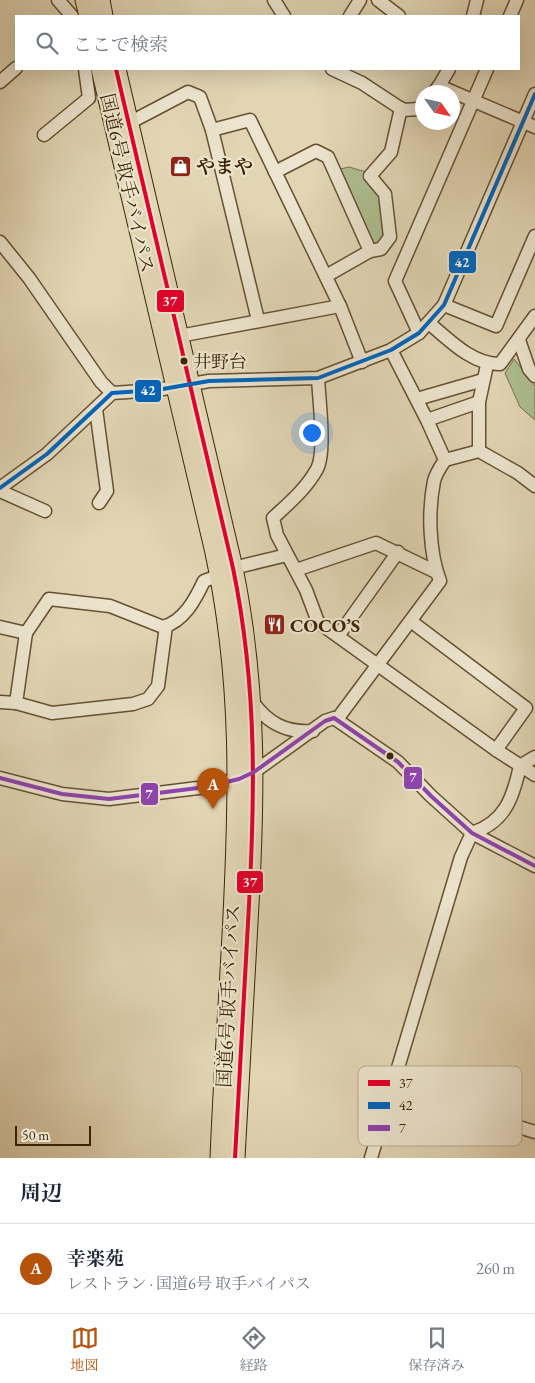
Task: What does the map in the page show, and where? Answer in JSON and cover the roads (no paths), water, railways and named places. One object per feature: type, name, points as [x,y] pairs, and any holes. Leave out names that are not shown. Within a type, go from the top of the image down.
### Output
[{"type":"highway","points":[[76,15],[85,0]]},
{"type":"highway","points":[[100,0],[104,15]]},
{"type":"highway","name":"国道6号 取手バイパス","points":[[101,70],[184,385],[227,571],[242,612],[252,700],[220,1158]]},
{"type":"highway","name":"国道6号 取手バイパス","points":[[116,70],[179,336],[184,385]]},
{"type":"highway","name":"国道6号 取手バイパス","points":[[227,571],[225,598],[253,825],[235,1158]]},
{"type":"street","points":[[58,0],[74,15]]},
{"type":"street","points":[[274,0],[283,15]]},
{"type":"street","points":[[351,15],[360,0]]},
{"type":"street","points":[[378,0],[398,15]]},
{"type":"street","points":[[473,15],[477,0]]},
{"type":"street","points":[[510,15],[517,0]]},
{"type":"street","points":[[0,82],[15,69]]},
{"type":"street","points":[[44,135],[88,98],[85,70]]},
{"type":"street","points":[[334,70],[362,83],[401,108],[415,109]]},
{"type":"street","points":[[439,85],[448,70]]},
{"type":"street","points":[[419,333],[396,281],[487,70]]},
{"type":"street","points":[[129,123],[188,92],[200,97],[212,130],[258,320]]},
{"type":"street","points":[[45,510],[0,489],[47,454],[112,393],[209,381],[318,378],[391,350],[419,333],[444,305],[535,94]]},
{"type":"street","points":[[460,97],[535,127]]},
{"type":"street","points":[[326,276],[370,251],[381,249],[390,237],[386,194],[370,176],[391,152],[401,108]]},
{"type":"street","points":[[212,130],[250,120],[340,306],[362,362]]},
{"type":"street","points":[[275,172],[316,151],[328,157],[370,251]]},
{"type":"street","points":[[444,305],[496,326],[535,236]]},
{"type":"street","points":[[0,242],[25,272],[101,382],[112,393]]},
{"type":"street","points":[[179,336],[340,306]]},
{"type":"street","points":[[429,323],[460,349],[487,365],[500,364],[535,316]]},
{"type":"street","points":[[519,340],[529,369],[535,376]]},
{"type":"street","points":[[391,350],[428,420],[445,460]]},
{"type":"street","points":[[479,451],[479,402],[487,365]]},
{"type":"street","points":[[318,378],[321,438],[318,468],[301,492],[273,518],[277,535],[296,570],[318,622],[379,664],[496,750],[520,766],[530,770],[535,775]]},
{"type":"street","points":[[417,399],[483,380]]},
{"type":"street","points":[[428,420],[479,402]]},
{"type":"street","points":[[96,409],[107,491],[99,503]]},
{"type":"street","points":[[338,718],[412,622],[440,581],[433,564],[432,516],[434,479],[445,460],[479,451],[518,473],[535,486]]},
{"type":"street","points":[[296,570],[376,543],[436,572]]},
{"type":"street","points":[[338,636],[398,552]]},
{"type":"street","points":[[16,703],[26,633],[48,599],[110,606],[163,627],[171,625],[193,604],[204,581],[227,571],[287,555]]},
{"type":"street","points":[[412,622],[526,708],[496,750]]},
{"type":"street","points":[[0,702],[16,703],[52,712],[133,704],[148,699],[158,686],[166,626]]},
{"type":"street","points":[[0,627],[26,633]]},
{"type":"street","points":[[252,700],[263,715],[278,725],[294,731],[312,730]]},
{"type":"street","points":[[0,778],[62,794],[109,799],[154,795],[246,776],[330,718],[338,718],[398,762],[472,834],[535,866]]},
{"type":"street","points":[[400,1066],[461,857],[472,834],[490,826],[501,817],[516,786],[520,766],[535,757]]},
{"type":"street","points":[[522,1128],[535,1132]]},
{"type":"street","points":[[371,1158],[375,1146]]},
{"type":"place","name":"やまや","points":[[180,166]]},
{"type":"place","name":"井野台","points":[[184,361]]},
{"type":"place","name":"COCO’S","points":[[274,625]]},
{"type":"place","name":"幸楽苑","points":[[213,809]]}]
